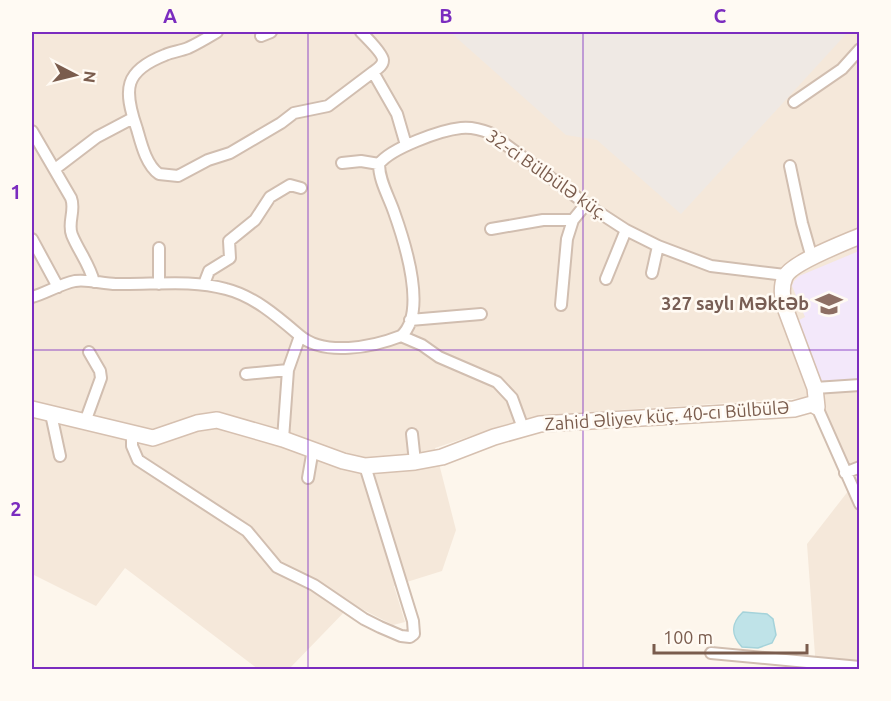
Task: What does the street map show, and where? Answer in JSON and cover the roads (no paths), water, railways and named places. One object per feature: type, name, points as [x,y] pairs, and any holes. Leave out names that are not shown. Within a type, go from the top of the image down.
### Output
[{"type":"street","points":[[216,32],[187,48],[167,54],[138,68],[132,78],[129,90],[133,118],[154,171],[159,174],[178,176],[208,160],[231,153],[294,113],[328,106],[381,66],[383,60],[381,55],[361,32]]},
{"type":"street","points":[[794,102],[842,69],[860,50]]},
{"type":"street","points":[[373,72],[397,114],[406,145]]},
{"type":"street","points":[[55,169],[97,136],[133,118]]},
{"type":"street","name":"32-ci Bülbülə küç.","points":[[379,164],[384,158],[406,145],[460,128],[481,129],[500,139],[586,204],[626,230],[658,246],[711,266],[785,275]]},
{"type":"street","points":[[32,131],[74,204],[72,234],[90,266],[94,282]]},
{"type":"street","points":[[32,297],[74,282],[204,284],[228,289],[249,299],[282,319],[300,336],[319,346],[339,348],[390,340],[400,336],[406,331],[410,320],[413,286],[404,241],[379,170],[379,164],[361,161],[342,163]]},
{"type":"street","points":[[790,166],[812,258]]},
{"type":"street","points":[[204,284],[209,271],[230,258],[229,241],[255,220],[270,197],[290,185],[301,188]]},
{"type":"street","points":[[561,305],[567,239],[573,220],[586,204]]},
{"type":"street","points":[[491,228],[543,220],[573,220]]},
{"type":"street","points":[[606,279],[626,230]]},
{"type":"street","points":[[860,236],[798,265],[785,275],[782,291],[784,305],[815,388],[817,407],[860,504]]},
{"type":"street","points":[[32,239],[58,287]]},
{"type":"street","points":[[652,273],[658,246]]},
{"type":"street","points":[[159,248],[159,284]]},
{"type":"street","points":[[410,320],[481,314]]},
{"type":"street","points":[[283,439],[288,370],[300,336]]},
{"type":"street","points":[[400,336],[422,345],[439,357],[497,382],[512,398],[523,428]]},
{"type":"street","points":[[85,422],[101,378],[100,371],[89,352]]},
{"type":"street","points":[[246,374],[288,370]]},
{"type":"street","points":[[815,388],[860,385]]},
{"type":"street","name":"Zahid Əliyev küç. 40-cı Bülbülə","points":[[32,409],[146,438],[158,437],[197,423],[218,420],[365,466],[415,462],[442,457],[523,428],[557,422],[794,409],[812,404],[817,407]]},
{"type":"street","points":[[51,414],[60,456]]},
{"type":"street","points":[[132,434],[132,446],[138,460],[247,531],[277,567],[314,585],[364,619],[401,636],[410,637],[414,634],[413,621],[365,466]]},
{"type":"street","points":[[412,434],[415,462]]},
{"type":"street","points":[[308,478],[313,449]]},
{"type":"street","points":[[845,473],[860,467]]},
{"type":"street","points":[[711,653],[860,667]]},
{"type":"water","points":[[743,612],[767,614],[773,619],[776,635],[772,643],[758,648],[742,647],[734,634],[734,625]]},
{"type":"place","name":"327 saylı Məktəb","points":[[829,304]]}]
